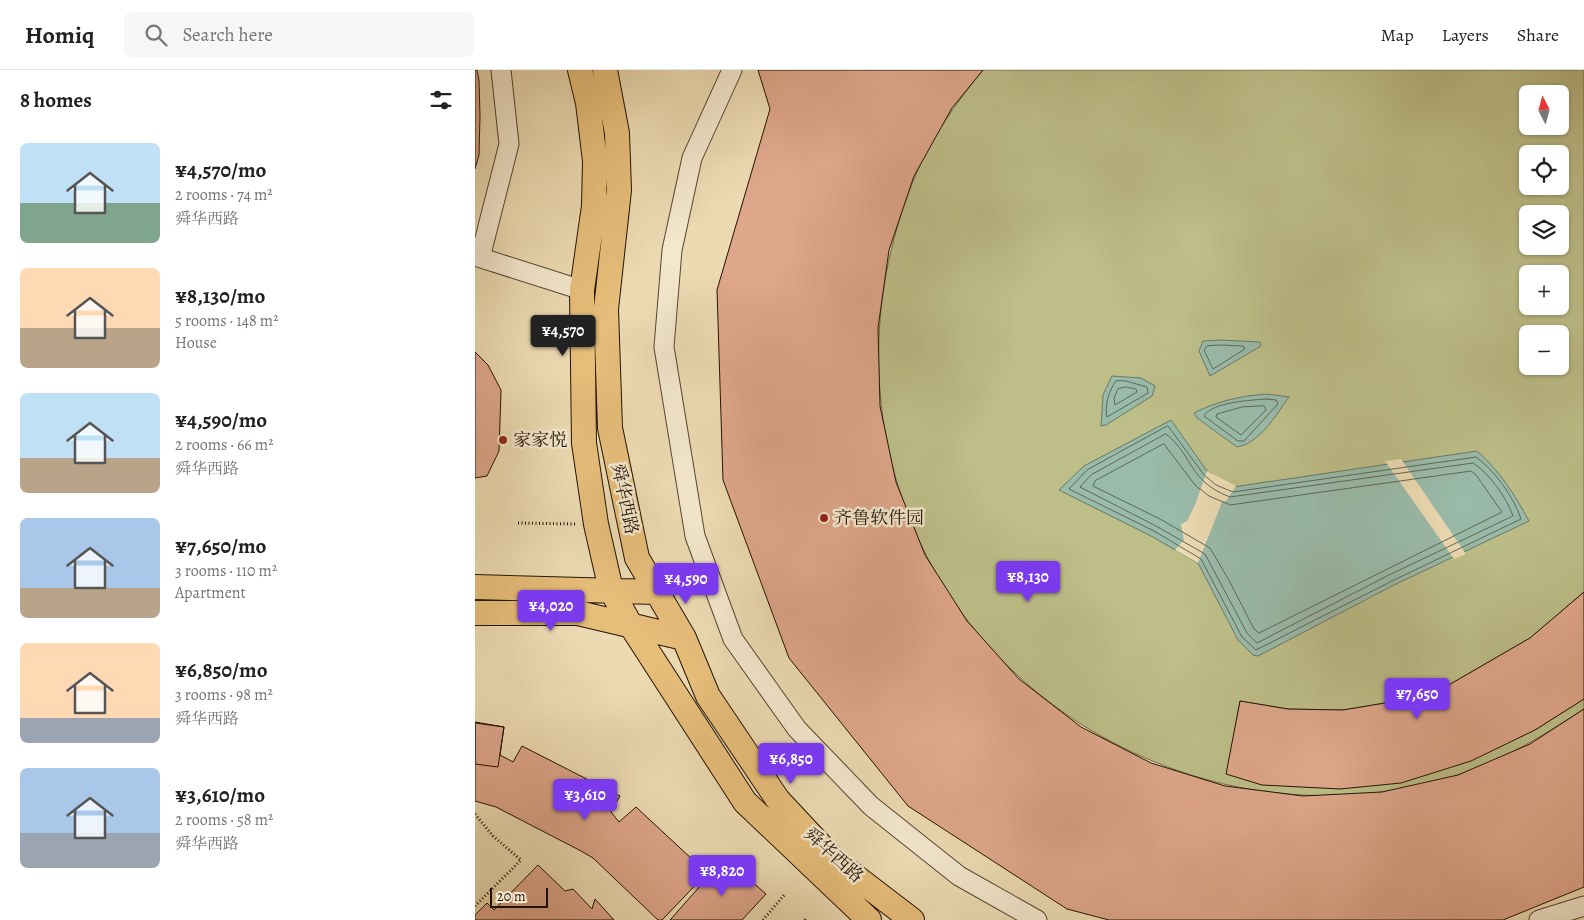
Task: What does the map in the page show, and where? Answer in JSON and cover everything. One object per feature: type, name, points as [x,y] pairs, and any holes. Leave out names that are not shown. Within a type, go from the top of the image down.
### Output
[{"type":"main road","name":"舜华西路","points":[[580,70],[588,103],[595,161],[594,206],[582,290],[585,443],[596,524],[611,590],[630,624],[745,802],[869,920]]},
{"type":"main road","name":"舜华西路","points":[[605,70],[617,133],[619,190],[606,309],[610,428],[637,558],[684,638],[708,696],[778,800],[835,861],[912,920]]},
{"type":"main road","points":[[475,587],[656,592]]},
{"type":"main road","points":[[475,613],[578,613],[684,638]]},
{"type":"street","points":[[501,70],[509,144],[477,256],[582,290]]},
{"type":"street","points":[[732,70],[692,158],[672,250],[664,347],[695,536],[733,639],[797,729],[871,806],[952,870],[1037,920]]},
{"type":"street","points":[[1539,920],[1584,906]]},
{"type":"path","points":[[518,523],[596,524]]},
{"type":"path","points":[[475,814],[493,836],[521,860],[475,906]]},
{"type":"path","points":[[763,920],[785,894]]},
{"type":"green space","points":[[983,70],[1584,70],[1584,592],[1530,638],[1447,686],[1391,702],[1343,710],[1288,709],[1240,701],[1227,774],[1535,730],[1584,699],[1584,709],[1508,754],[1458,775],[1392,791],[1325,796],[1257,790],[1223,784],[1191,775],[1101,736],[1026,683],[964,616],[919,540],[890,455],[879,365],[886,272],[920,164],[954,108]]},
{"type":"water","points":[[1203,341],[1260,342],[1261,346],[1210,376],[1199,351]]},
{"type":"water","points":[[1112,376],[1141,378],[1155,386],[1152,396],[1106,425],[1101,426],[1103,395]]},
{"type":"water","points":[[1267,394],[1289,397],[1273,420],[1260,434],[1253,440],[1237,447],[1197,418],[1194,413],[1229,400]]},
{"type":"water","points":[[1171,420],[1207,471],[1233,487],[1477,451],[1506,483],[1529,521],[1394,585],[1258,656],[1253,655],[1238,640],[1198,563],[1151,536],[1059,490],[1084,466]]},
{"type":"pier","points":[[1401,459],[1466,554],[1454,559],[1385,461]]},
{"type":"pier","points":[[1207,471],[1236,486],[1226,501],[1222,502],[1198,563],[1175,550],[1184,540],[1181,524],[1187,521],[1195,505]]},
{"type":"building","points":[[475,70],[477,70],[479,80],[480,116],[479,155],[475,169]]},
{"type":"building","name":"齐鲁软件园","points":[[758,70],[983,70],[952,108],[914,176],[889,250],[878,328],[880,406],[896,482],[925,555],[967,621],[1019,679],[1081,727],[1151,763],[1225,786],[1303,796],[1382,792],[1458,775],[1530,744],[1584,709],[1584,887],[1503,920],[1109,920],[1067,909],[908,806],[789,658],[723,480],[717,290],[770,109]]},
{"type":"building","points":[[475,352],[488,365],[501,390],[499,451],[487,476],[475,478]]},
{"type":"building","points":[[1584,592],[1584,699],[1535,730],[1471,761],[1401,783],[1340,789],[1262,785],[1226,774],[1240,701],[1288,709],[1343,710],[1391,702],[1447,686],[1530,638]]},
{"type":"building","points":[[475,722],[504,727],[500,755],[513,762],[522,746],[620,796],[611,812],[619,822],[636,807],[707,873],[662,920],[658,920],[593,858],[496,807],[475,801]]},
{"type":"building","points":[[475,723],[504,727],[498,767],[475,764]]},
{"type":"building","points":[[725,858],[766,894],[742,920],[670,920]]},
{"type":"building","points":[[538,865],[565,891],[573,889],[592,909],[595,899],[614,920],[475,920],[475,915],[487,903],[494,910]]},
{"type":"place","name":"家家悦","points":[[503,440]]},
{"type":"place","name":"齐鲁软件园","points":[[824,518]]}]
